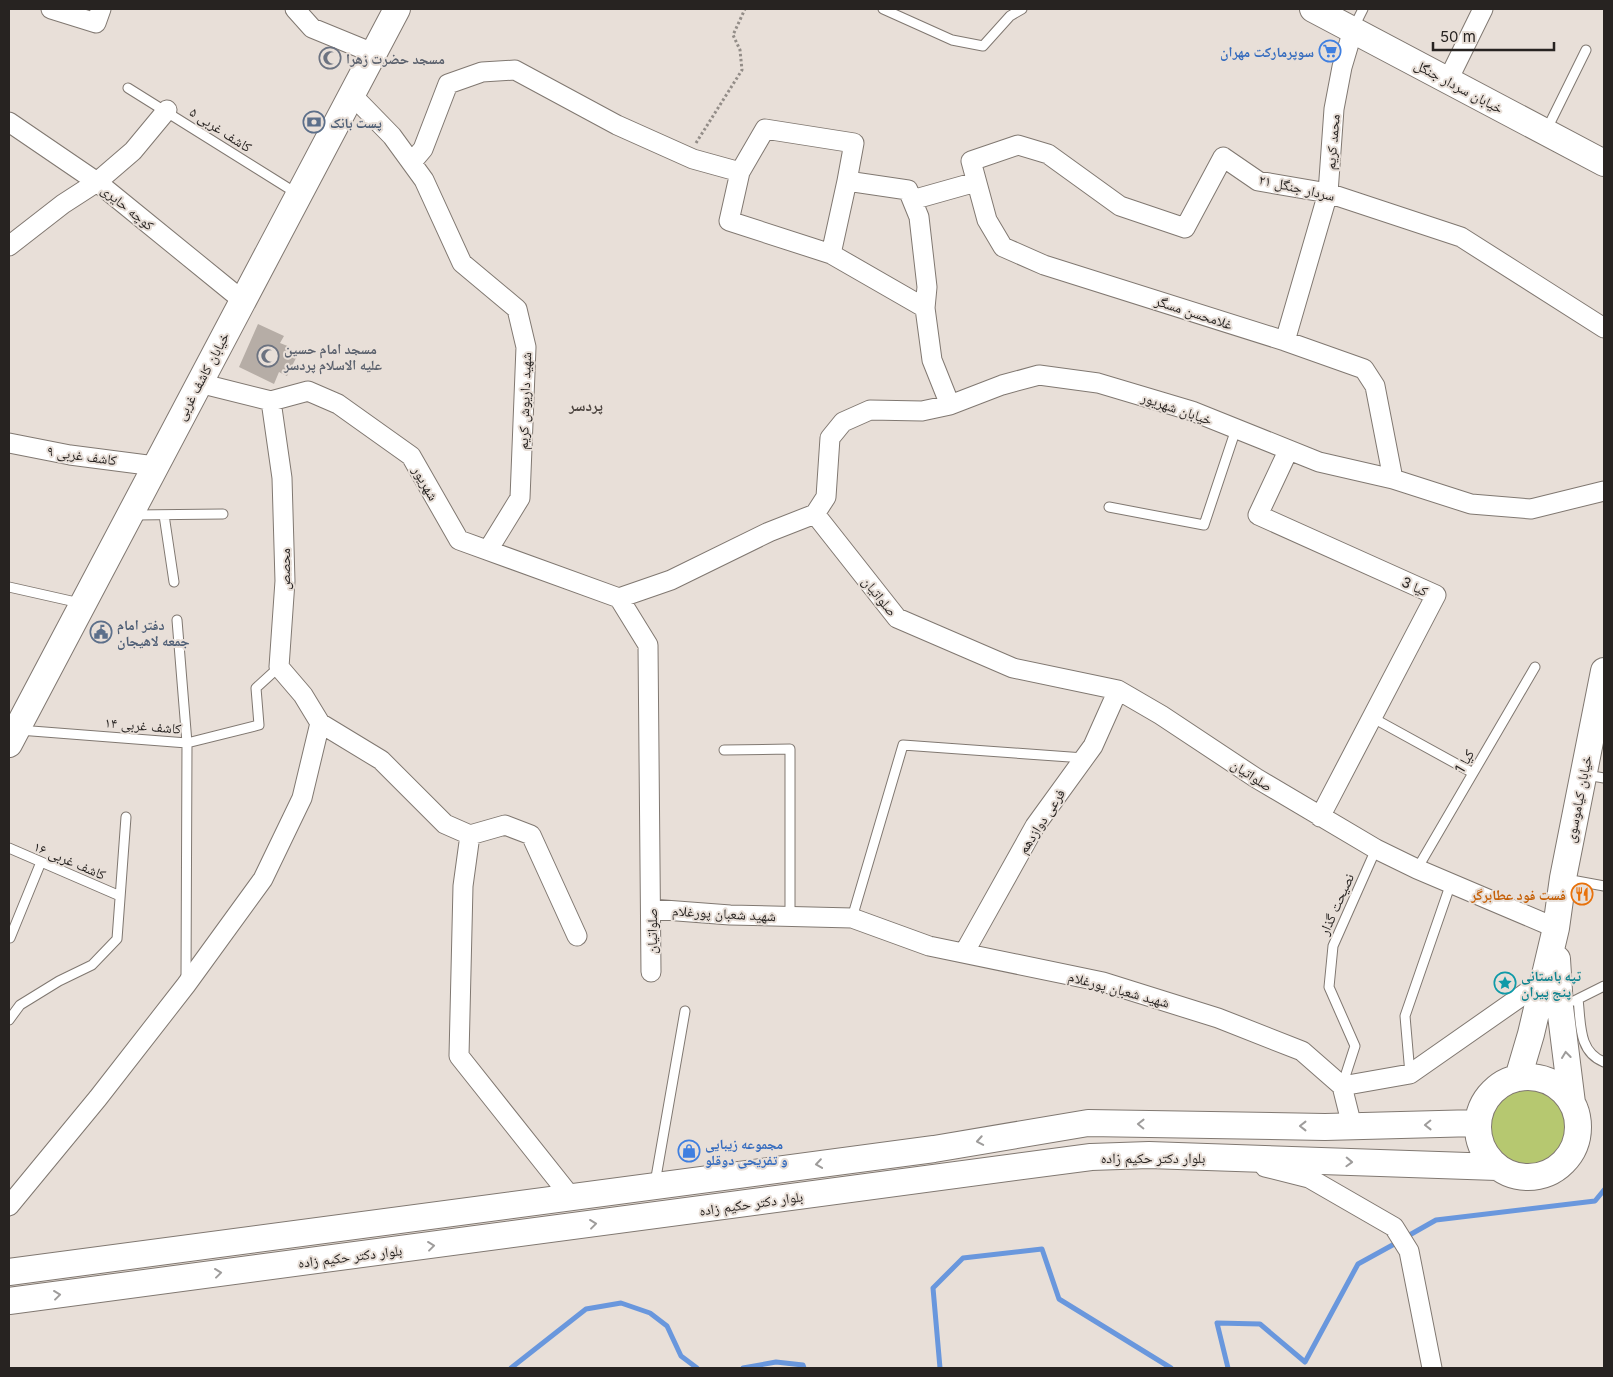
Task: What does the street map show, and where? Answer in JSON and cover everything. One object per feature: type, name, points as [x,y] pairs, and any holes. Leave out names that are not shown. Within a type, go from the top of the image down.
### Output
[{"type":"main road","name":"خیابان کاشف غربی","points":[[11,733],[83,604],[396,9]]},
{"type":"main road","name":"خیابان سردار جنگل","points":[[1313,9],[1358,19],[1448,80],[1604,163]]},
{"type":"main road","name":"خیابان کیاموسوی","points":[[1556,928],[1563,878],[1594,776],[1604,671]]},
{"type":"main road","points":[[1518,1078],[1556,928]]},
{"type":"main road","points":[[1556,928],[1569,1003],[1572,1103],[1577,1118],[1578,1133],[1574,1148],[1566,1161],[1554,1171],[1540,1177],[1525,1178],[1510,1175],[1497,1167],[1485,1155],[1479,1140],[1477,1124],[1481,1108],[1490,1094],[1503,1083],[1518,1078],[1534,1077],[1549,1082],[1562,1091],[1572,1103]]},
{"type":"main road","name":"بلوار دکتر حکیم زاده","points":[[9,1272],[917,1151],[1088,1123],[1352,1126],[1477,1124]]},
{"type":"main road","points":[[917,1151],[920,1179]]},
{"type":"main road","name":"بلوار دکتر حکیم زاده","points":[[9,1301],[1090,1157],[1149,1155],[1497,1167]]},
{"type":"main road","points":[[655,1186],[658,1216]]},
{"type":"street","points":[[51,9],[96,23],[101,9]]},
{"type":"street","points":[[295,9],[312,28],[373,53]]},
{"type":"street","points":[[1448,80],[1483,9]]},
{"type":"street","name":"محمد کریم","points":[[1285,341],[1328,193],[1334,109],[1342,67],[1358,19]]},
{"type":"street","points":[[412,162],[423,150],[448,84],[482,72],[515,70],[617,125],[687,156],[740,172]]},
{"type":"street","name":"شهید داریوش کریم","points":[[351,94],[392,136],[424,180],[462,263],[517,309],[526,347],[520,498],[488,550]]},
{"type":"street","points":[[9,246],[63,204],[97,182],[133,151],[166,110]]},
{"type":"street","name":"کوچه حایری","points":[[9,122],[97,182],[242,300]]},
{"type":"street","points":[[831,254],[854,143],[765,129],[740,172],[730,221],[831,254],[924,308]]},
{"type":"street","name":"سردار جنگل ۲۱","points":[[971,161],[1018,145],[1048,154],[1120,206],[1185,228],[1223,158],[1258,180],[1328,193],[1461,236],[1604,328]]},
{"type":"street","name":"غلامحسن مسگر","points":[[971,161],[987,220],[1003,246],[1044,265],[1285,341],[1364,369],[1375,386],[1393,479]]},
{"type":"street","points":[[847,181],[908,190],[920,217],[927,287],[924,308],[932,360],[950,405]]},
{"type":"street","points":[[912,200],[976,182]]},
{"type":"street","name":"خیابان شهریور","points":[[815,514],[826,497],[830,438],[843,422],[870,410],[922,411],[950,405],[1002,385],[1039,375],[1098,382],[1192,410],[1288,451],[1319,462],[1393,479],[1471,504],[1531,509],[1604,491]]},
{"type":"street","points":[[200,382],[272,402]]},
{"type":"street","name":"شهریور","points":[[272,402],[308,391],[338,404],[411,456],[459,540],[619,598]]},
{"type":"street","name":"محصص","points":[[272,402],[282,478],[285,581],[279,667]]},
{"type":"street","name":"کاشف غربی ۹","points":[[9,443],[70,455],[155,466]]},
{"type":"street","name":"کیا 3","points":[[1288,451],[1258,515],[1436,595],[1320,817]]},
{"type":"street","points":[[619,598],[671,580],[769,532],[815,514]]},
{"type":"street","name":"صلواتیان","points":[[815,514],[897,618],[1012,668],[1118,690],[1320,817],[1376,849],[1417,869],[1556,928]]},
{"type":"street","name":"صلواتیان","points":[[619,598],[648,645],[651,972]]},
{"type":"street","points":[[279,667],[303,695],[320,723],[381,760],[446,824],[470,835],[505,825],[531,835],[577,936]]},
{"type":"street","name":"فرعی دوازدهم","points":[[964,953],[1035,826],[1093,746],[1118,690]]},
{"type":"street","points":[[9,1206],[98,1098],[186,985],[263,879],[302,798],[320,723]]},
{"type":"street","points":[[470,835],[462,886],[459,1056],[571,1197]]},
{"type":"street","name":"شهید شعبان پورغلام","points":[[651,909],[790,917],[852,918],[929,946],[1103,982],[1218,1018],[1302,1051],[1342,1086]]},
{"type":"street","points":[[1352,1126],[1342,1086],[1410,1074],[1543,981]]},
{"type":"street","points":[[1230,1158],[1309,1178],[1394,1227],[1409,1251],[1432,1368]]},
{"type":"lane","points":[[883,9],[952,40],[983,46],[1010,16],[1022,9]]},
{"type":"lane","points":[[1546,132],[1586,50]]},
{"type":"lane","name":"کاشف غربی ۵","points":[[128,88],[298,194]]},
{"type":"lane","points":[[1109,507],[1204,525],[1236,429]]},
{"type":"lane","points":[[129,515],[223,514]]},
{"type":"lane","points":[[164,515],[174,582]]},
{"type":"lane","points":[[9,586],[83,604]]},
{"type":"lane","points":[[177,620],[187,742],[186,985]]},
{"type":"lane","name":"کاشف غربی ۱۴","points":[[11,733],[187,742],[259,725],[256,688],[279,667]]},
{"type":"lane","name":"کیا 1","points":[[1417,869],[1535,667]]},
{"type":"lane","points":[[1373,718],[1473,773]]},
{"type":"lane","points":[[852,918],[903,746],[1084,758]]},
{"type":"lane","points":[[724,750],[790,749],[790,917]]},
{"type":"lane","points":[[9,1020],[20,1005],[59,981],[92,965],[116,939],[126,817]]},
{"type":"lane","name":"کاشف غربی ۱۶","points":[[9,848],[120,896]]},
{"type":"lane","name":"نصیحت گذار","points":[[1342,1086],[1355,1046],[1329,987],[1333,946],[1376,849]]},
{"type":"lane","points":[[10,938],[41,862]]},
{"type":"lane","points":[[1563,878],[1604,886]]},
{"type":"lane","points":[[1410,1074],[1405,1016],[1451,883]]},
{"type":"lane","points":[[1604,986],[1569,1003],[1584,1042],[1593,1057],[1604,1062]]},
{"type":"lane","points":[[655,1186],[685,1011]]},
{"type":"path","points":[[687,156],[742,70],[740,50],[733,35],[745,9]]},
{"type":"green space","points":[[1528,1083],[1545,1086],[1559,1096],[1569,1110],[1572,1127],[1569,1144],[1559,1158],[1545,1168],[1528,1171],[1511,1168],[1497,1158],[1487,1144],[1484,1127],[1487,1110],[1497,1096],[1511,1086]]},
{"type":"building","name":"مسجد امام حسین علیه الاسلام پردسر","points":[[258,324],[284,336],[280,343],[290,347],[287,354],[296,358],[287,376],[279,372],[274,384],[239,367]]},
{"type":"waterway","points":[[1406,1237],[1436,1220],[1595,1201],[1604,1190]]},
{"type":"waterway","points":[[1228,1368],[1217,1323],[1260,1324],[1305,1362],[1358,1264],[1398,1242]]},
{"type":"waterway","points":[[940,1368],[933,1288],[963,1258],[1042,1249],[1059,1299],[1171,1368]]},
{"type":"waterway","points":[[511,1368],[586,1309],[621,1303],[650,1313],[667,1326],[681,1356],[697,1368]]},
{"type":"waterway","points":[[743,1368],[776,1362],[803,1365],[804,1368]]},
{"type":"place","name":"سوپرمارکت مهران","points":[[1330,51]]},
{"type":"place","name":"مسجد حضرت زهرا","points":[[330,58]]},
{"type":"place","name":"پست بانک","points":[[314,122]]},
{"type":"place","name":"مسجد امام حسین علیه الاسلام پردسر","points":[[268,356]]},
{"type":"place","name":"دفتر امام جمعه لاهیجان","points":[[101,632]]},
{"type":"place","name":"فست فود عطابرگر","points":[[1582,894]]},
{"type":"place","name":"تپه باستانی پنج پیران","points":[[1505,983]]},
{"type":"place","name":"مجموعه زیبایی و تفریحی دوقلو","points":[[689,1151]]},
{"type":"district","name":"پردسر","points":[[586,405]]}]
